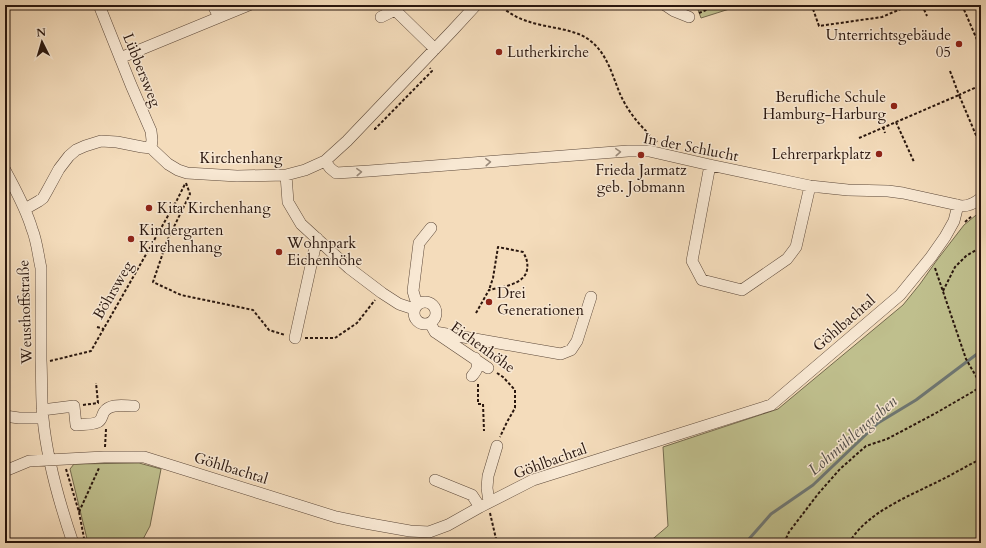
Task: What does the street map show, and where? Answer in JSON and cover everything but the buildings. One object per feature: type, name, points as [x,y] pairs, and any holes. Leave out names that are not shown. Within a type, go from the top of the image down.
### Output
[{"type":"street","name":"Lübbersweg","points":[[99,5],[151,131],[151,148]]},
{"type":"street","points":[[664,5],[689,17]]},
{"type":"street","points":[[120,58],[246,6]]},
{"type":"street","name":"Kirchenhang","points":[[151,148],[186,178],[286,175],[305,170],[325,161],[347,141],[452,31],[472,6]]},
{"type":"street","points":[[214,7],[219,17]]},
{"type":"street","points":[[381,17],[395,10],[435,49]]},
{"type":"street","points":[[25,209],[39,202],[43,198],[59,169],[69,156],[76,150],[101,141],[124,143],[142,148],[151,148]]},
{"type":"street","name":"In der Schlucht","points":[[325,161],[336,173],[628,151],[649,151],[810,186],[848,190],[888,191],[958,205]]},
{"type":"street","points":[[710,165],[692,261],[702,280],[742,290],[787,260],[796,248],[810,186]]},
{"type":"street","name":"Weusthoffstraße","points":[[5,170],[25,209],[33,230],[38,251],[40,268],[42,414],[49,460],[61,509],[73,543]]},
{"type":"street","name":"Eichenhöhe","points":[[286,175],[288,202],[301,224],[349,268],[399,304],[416,307],[425,302],[433,306],[436,314],[433,320],[433,327]]},
{"type":"street","points":[[958,205],[970,206],[981,198]]},
{"type":"street","name":"Göhlbachtal","points":[[5,471],[29,461],[67,458],[144,457],[336,517],[410,532],[429,532],[448,525],[533,480],[771,405],[900,295],[932,257],[954,221],[958,205]]},
{"type":"street","points":[[416,307],[414,291],[419,243],[431,228]]},
{"type":"street","points":[[295,338],[317,238]]},
{"type":"street","name":"Eichenhöhe","points":[[416,307],[414,314],[415,318],[421,324],[561,354],[571,350],[577,341],[591,297]]},
{"type":"street","name":"Eichenhöhe","points":[[433,327],[488,368]]},
{"type":"street","points":[[475,358],[478,365],[475,373]]},
{"type":"street","points":[[5,416],[19,418],[74,406],[76,424],[96,423],[99,421],[107,408],[114,406],[134,406]]},
{"type":"street","points":[[485,505],[488,476],[497,446]]},
{"type":"street","points":[[435,480],[472,495],[485,505]]},
{"type":"path","points":[[498,5],[527,22],[578,34],[588,39],[599,49],[608,62],[621,97],[633,117],[656,141],[663,150],[663,154]]},
{"type":"path","points":[[689,17],[718,5]]},
{"type":"path","points":[[820,5],[821,6],[813,9],[819,26],[882,17],[910,5]]},
{"type":"path","points":[[922,5],[927,16]]},
{"type":"path","points":[[962,5],[980,43],[981,49]]},
{"type":"path","points":[[950,71],[981,147]]},
{"type":"path","points":[[859,138],[981,85]]},
{"type":"path","points":[[896,122],[914,162]]},
{"type":"path","points":[[883,127],[885,133]]},
{"type":"path","points":[[186,178],[190,194],[167,241],[153,282],[181,295],[253,310],[269,330],[295,338],[335,338],[357,323],[382,293]]},
{"type":"path","name":"Böhrsweg","points":[[42,363],[91,351],[177,200],[186,178]]},
{"type":"path","points":[[476,313],[489,290],[493,278],[498,247],[523,252],[527,259],[528,266],[526,274],[521,280],[489,290]]},
{"type":"path","points":[[943,291],[955,267],[966,256],[981,247]]},
{"type":"path","points":[[784,543],[789,532],[818,494],[840,469],[866,446],[887,439],[936,413],[981,386],[966,359],[932,257]]},
{"type":"path","points":[[97,327],[104,329]]},
{"type":"path","name":"Eichenhöhe","points":[[488,368],[503,377],[515,390],[515,408],[506,422],[497,446]]},
{"type":"path","points":[[475,373],[478,404],[483,404],[484,431]]},
{"type":"path","points":[[74,406],[98,403],[96,384]]},
{"type":"path","points":[[80,512],[104,457],[107,408]]},
{"type":"path","points":[[67,458],[80,512],[84,543]]},
{"type":"path","points":[[849,543],[863,526],[874,516],[892,504],[981,459]]},
{"type":"path","points":[[485,505],[490,512],[497,543]]},
{"type":"green space","points":[[703,5],[742,5],[701,18],[697,7]]},
{"type":"green space","points":[[981,211],[981,543],[648,543],[668,526],[663,447],[778,409],[903,305],[964,225]]},
{"type":"green space","points":[[139,463],[161,469],[150,526],[141,543],[88,543],[70,469],[74,464]]},
{"type":"waterway","name":"Lohmühlengraben","points":[[743,543],[749,539],[771,514],[813,485],[878,423],[916,400],[981,351]]},
{"type":"place","name":"Unterrichtsgebäude 05","points":[[959,44]]},
{"type":"place","name":"Lutherkirche","points":[[499,52]]},
{"type":"place","name":"Berufliche Schule Hamburg-Harburg","points":[[894,106]]},
{"type":"place","name":"Lehrerparkplatz","points":[[879,154]]},
{"type":"place","name":"Frieda Jarmatz geb. Jobmann","points":[[641,155]]},
{"type":"place","name":"Kita Kirchenhang","points":[[149,208]]},
{"type":"place","name":"Kindergarten Kirchenhang","points":[[131,239]]},
{"type":"place","name":"Wohnpark Eichenhöhe","points":[[279,252]]},
{"type":"place","name":"Drei Generationen","points":[[489,302]]}]
